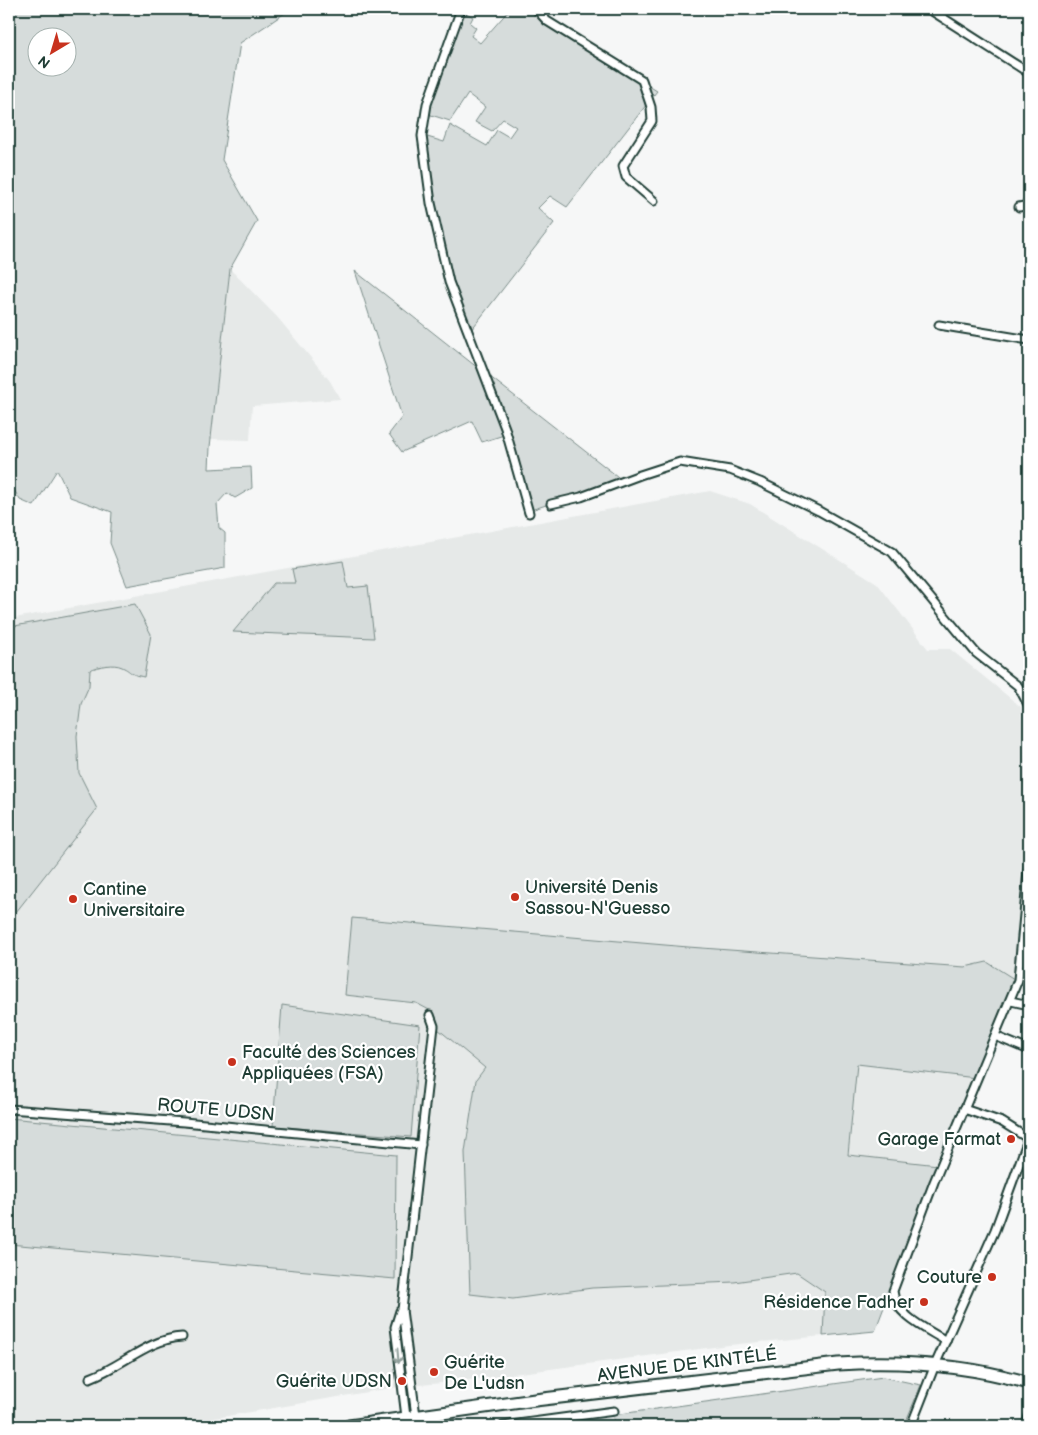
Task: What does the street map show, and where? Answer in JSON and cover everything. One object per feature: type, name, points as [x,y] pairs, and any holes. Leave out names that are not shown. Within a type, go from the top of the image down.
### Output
[{"type":"main road","name":"AVENUE DE KINTÉLÉ","points":[[349,1426],[410,1413],[838,1364],[878,1362],[935,1365],[987,1372],[1029,1383]]},
{"type":"street","points":[[452,9],[456,21]]},
{"type":"street","points":[[461,9],[422,127],[431,203],[449,282],[505,428],[529,513]]},
{"type":"street","points":[[536,9],[548,21],[642,80],[651,107],[652,121],[622,166],[626,177],[654,201]]},
{"type":"street","points":[[930,9],[1029,73]]},
{"type":"street","points":[[1019,207],[1029,205]]},
{"type":"street","points":[[939,325],[1029,340]]},
{"type":"street","points":[[551,504],[589,495],[680,462],[730,470],[760,482],[819,511],[892,552],[976,653],[1018,686],[1029,706]]},
{"type":"street","points":[[946,1341],[902,1312],[894,1300],[893,1291],[964,1109],[1011,1001],[1018,980],[1029,860]]},
{"type":"street","points":[[1011,1001],[1029,1005]]},
{"type":"street","points":[[410,1413],[402,1310],[434,1026],[430,1015]]},
{"type":"street","points":[[995,1036],[1029,1050]]},
{"type":"street","name":"ROUTE UDSN","points":[[9,1109],[184,1122],[421,1145]]},
{"type":"street","points":[[911,1426],[935,1365],[996,1230],[1029,1138],[1002,1122],[964,1109]]},
{"type":"street","points":[[90,1378],[104,1372],[125,1358],[171,1337],[182,1337]]},
{"type":"street","points":[[503,1426],[614,1410]]},
{"type":"street","points":[[1026,1426],[1029,1416]]},
{"type":"shaded area","points":[[9,9],[291,9],[240,43],[222,160],[257,221],[230,269],[210,447],[209,469],[251,467],[252,488],[235,498],[227,493],[217,504],[219,528],[225,533],[225,568],[127,586],[110,543],[112,512],[70,497],[57,470],[34,506],[20,500],[10,483]]},
{"type":"shaded area","points":[[510,9],[531,9],[558,31],[657,91],[567,207],[550,196],[538,208],[554,223],[471,330],[447,259],[424,136],[444,142],[450,125],[487,146],[497,130],[509,137],[516,127],[503,119],[492,131],[475,122],[485,107],[468,94],[450,121],[428,114],[463,11],[473,17],[470,23],[476,28],[471,36],[480,43]]},
{"type":"shaded area","points":[[230,269],[278,318],[330,381],[340,399],[252,406],[250,440],[211,439]]},
{"type":"shaded area","points":[[355,271],[483,372],[504,435],[482,442],[472,421],[402,452],[389,434],[402,417]]},
{"type":"shaded area","points":[[489,376],[622,480],[531,510],[507,426]]},
{"type":"shaded area","name":"Université Denis Sassou-N'Guesso","points":[[710,491],[750,504],[877,583],[928,649],[950,649],[1021,707],[1028,816],[1014,979],[875,1331],[729,1345],[462,1381],[390,1388],[169,1426],[9,1426],[9,619]]},
{"type":"shaded area","points":[[343,561],[348,588],[368,586],[374,638],[233,632],[274,583],[295,583],[292,569]]},
{"type":"shaded area","points":[[135,604],[151,634],[144,677],[115,665],[90,670],[89,686],[81,704],[77,736],[79,773],[97,809],[9,921],[9,627]]},
{"type":"shaded area","points":[[352,918],[688,947],[965,967],[987,962],[1014,979],[994,1038],[976,1078],[857,1064],[848,1155],[938,1165],[875,1331],[823,1336],[825,1292],[797,1273],[734,1282],[592,1288],[513,1299],[470,1294],[465,1152],[476,1080],[485,1068],[438,1029],[433,1012],[416,1003],[345,995]]},
{"type":"shaded area","points":[[282,1005],[420,1025],[411,1137],[273,1126]]},
{"type":"shaded area","points":[[9,1118],[396,1155],[395,1279],[9,1244]]},
{"type":"shaded area","points":[[883,1377],[921,1385],[904,1426],[614,1426],[613,1415]]},
{"type":"shaded area","points":[[613,1415],[614,1426],[535,1426],[570,1421]]},
{"type":"place","name":"Université Denis Sassou-N'Guesso","points":[[515,897]]},
{"type":"place","name":"Cantine Universitaire","points":[[73,899]]},
{"type":"place","name":"Faculté des Sciences Appliquées (FSA)","points":[[232,1062]]},
{"type":"place","name":"Garage Farmat","points":[[1011,1139]]},
{"type":"place","name":"Couture","points":[[992,1277]]},
{"type":"place","name":"Résidence Fadher","points":[[924,1302]]},
{"type":"place","name":"Guérite De L'udsn","points":[[434,1372]]},
{"type":"place","name":"Guérite UDSN","points":[[402,1381]]}]
